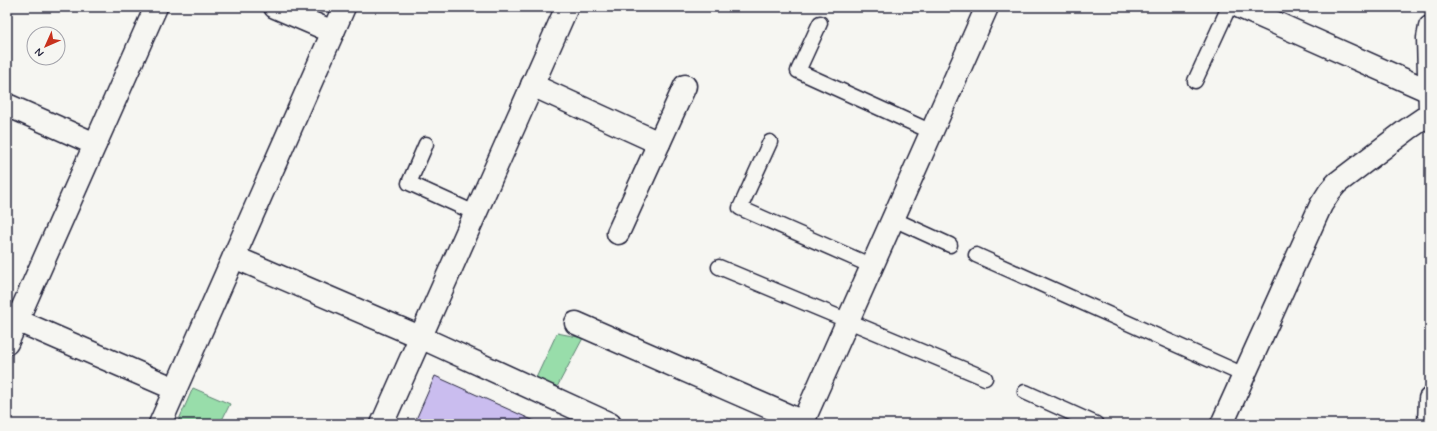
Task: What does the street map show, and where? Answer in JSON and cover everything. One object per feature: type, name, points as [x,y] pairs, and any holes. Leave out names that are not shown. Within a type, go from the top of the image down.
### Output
[{"type":"street","points":[[7,343],[12,318],[95,144],[156,7]]},
{"type":"street","points":[[275,7],[333,32]]},
{"type":"street","points":[[160,424],[344,7]]},
{"type":"street","points":[[382,424],[567,7]]},
{"type":"street","points":[[576,323],[802,423],[987,7]]},
{"type":"street","points":[[1240,7],[1430,101],[1428,38],[1430,27]]},
{"type":"street","points":[[532,85],[659,143]]},
{"type":"street","points":[[618,233],[685,86]]},
{"type":"street","points":[[7,105],[95,144]]},
{"type":"street","points":[[1222,424],[1321,205],[1330,191],[1343,179],[1430,114]]},
{"type":"street","points":[[234,257],[420,337],[610,424]]},
{"type":"street","points":[[12,318],[175,389]]},
{"type":"street","points":[[1429,424],[1430,399]]},
{"type":"lane","points":[[1195,81],[1229,7]]},
{"type":"lane","points":[[820,23],[798,71],[932,132]]},
{"type":"lane","points":[[770,142],[740,208],[872,266]]},
{"type":"lane","points":[[426,144],[409,183],[475,213]]},
{"type":"lane","points":[[893,219],[950,245]]},
{"type":"lane","points":[[976,255],[1244,374]]},
{"type":"lane","points":[[719,267],[985,378]]},
{"type":"lane","points":[[1025,392],[1096,424]]},
{"type":"green space","points":[[557,333],[583,338],[557,387],[536,378]]},
{"type":"green space","points":[[193,388],[230,404],[220,424],[177,424]]},
{"type":"building","points":[[435,376],[541,424],[414,424]]}]
